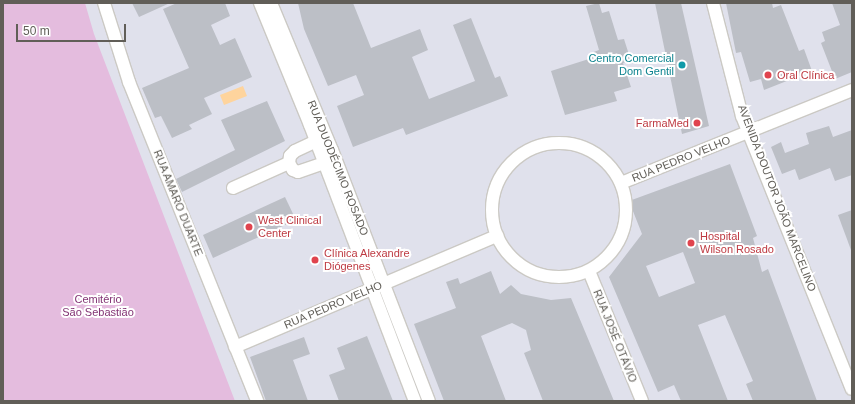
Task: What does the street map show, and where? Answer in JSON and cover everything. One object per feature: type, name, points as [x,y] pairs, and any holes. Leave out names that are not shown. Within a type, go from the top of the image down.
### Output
[{"type":"street","name":"RUA AMARO DUARTE","points":[[104,3],[129,82],[257,401]]},
{"type":"street","name":"RUA DUODÉCIMO ROSADO","points":[[260,3],[324,163],[428,401]]},
{"type":"street","name":"RUA DUODÉCIMO ROSADO","points":[[271,3],[332,150],[415,401]]},
{"type":"street","name":"AVENIDA DOUTOR JOÃO MARCELINO","points":[[713,3],[742,116],[750,131],[852,389]]},
{"type":"street","name":"RUA PEDRO VELHO","points":[[621,183],[852,90]]},
{"type":"street","points":[[316,141],[295,151],[290,156],[289,163],[293,170],[298,172],[324,163]]},
{"type":"street","points":[[553,143],[580,146],[604,160],[621,183],[626,211],[620,239],[607,258],[589,271],[568,278],[535,273],[508,255],[497,236],[491,209],[498,182],[510,165],[526,151],[553,143]]},
{"type":"street","points":[[232,188],[289,163]]},
{"type":"street","name":"RUA PEDRO VELHO","points":[[236,347],[497,236]]},
{"type":"street","name":"RUA JOSÉ OTÁVIO","points":[[589,271],[642,401]]},
{"type":"green space","name":"Cemitério São Sebastião","points":[[3,3],[85,3],[94,34],[235,401],[3,401]]},
{"type":"shaded area","points":[[243,86],[247,96],[224,105],[220,95]]},
{"type":"building","points":[[132,3],[170,3],[139,17]]},
{"type":"building","points":[[177,3],[225,3],[230,16],[211,25],[220,45],[235,38],[252,77],[204,98],[212,114],[189,125],[192,129],[172,138],[161,116],[155,118],[142,88],[189,68],[163,9]]},
{"type":"building","points":[[298,3],[353,3],[371,48],[420,29],[428,50],[412,57],[429,99],[475,81],[453,25],[471,18],[495,78],[500,76],[508,96],[406,135],[403,128],[353,147],[337,106],[364,95],[356,75],[328,86],[304,29]]},
{"type":"building","points":[[599,3],[602,13],[609,11],[618,40],[624,39],[631,61],[623,63],[631,87],[614,92],[617,101],[565,115],[551,71],[592,58],[591,53],[599,50],[586,6]]},
{"type":"building","name":"Centro Comercial Dom Gentil","points":[[655,3],[681,3],[709,126],[682,134]]},
{"type":"building","points":[[726,3],[772,3],[773,8],[781,5],[799,51],[804,49],[812,71],[764,90],[761,79],[750,82],[741,52],[736,53]]},
{"type":"building","points":[[832,3],[852,3],[852,72],[835,79],[821,43],[825,41],[822,32],[840,25]]},
{"type":"building","points":[[267,101],[285,141],[182,192],[176,179],[235,150],[221,120]]},
{"type":"building","points":[[829,126],[833,137],[852,130],[852,175],[835,181],[830,168],[799,180],[795,169],[782,174],[771,147],[781,142],[785,153],[809,144],[806,133]]},
{"type":"building","points":[[730,164],[757,236],[753,238],[762,272],[768,269],[817,401],[753,401],[746,384],[753,381],[725,315],[698,325],[728,401],[681,401],[674,385],[658,392],[609,277],[642,234],[629,201]],"holes":[[[683,252],[695,283],[659,297],[646,266]]]},
{"type":"building","name":"West Clinical Center","points":[[285,197],[296,220],[213,258],[203,235]]},
{"type":"building","points":[[852,210],[852,250],[851,250],[838,215]]},
{"type":"building","points":[[491,271],[500,294],[511,285],[521,294],[551,300],[571,298],[614,401],[543,401],[524,353],[531,350],[526,330],[512,323],[481,336],[506,401],[444,401],[414,324],[456,308],[446,282],[458,278],[460,284]]},
{"type":"building","points":[[367,336],[393,401],[339,401],[329,375],[345,369],[337,348]]},
{"type":"building","points":[[304,337],[310,354],[293,360],[308,401],[266,401],[250,357]]},
{"type":"place","name":"Centro Comercial Dom Gentil","points":[[682,65]]},
{"type":"place","name":"Oral Clínica","points":[[768,75]]},
{"type":"place","name":"FarmaMed","points":[[697,123]]},
{"type":"place","name":"West Clinical Center","points":[[249,227]]},
{"type":"place","name":"Hospital Wilson Rosado","points":[[691,243]]},
{"type":"place","name":"Clínica Alexandre Diógenes","points":[[315,260]]}]
